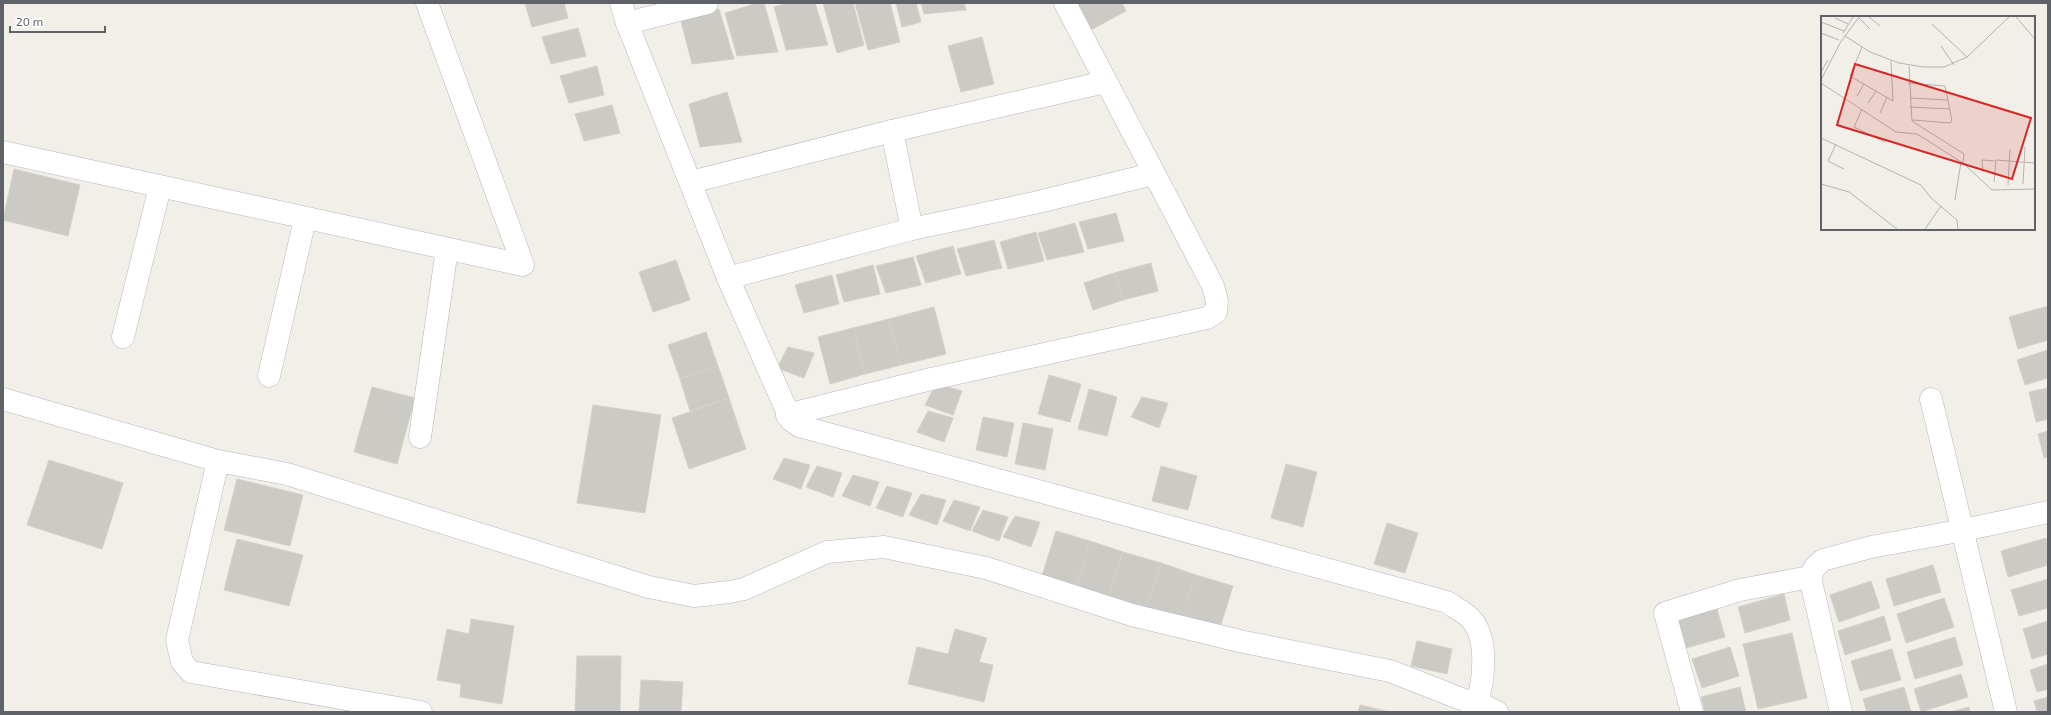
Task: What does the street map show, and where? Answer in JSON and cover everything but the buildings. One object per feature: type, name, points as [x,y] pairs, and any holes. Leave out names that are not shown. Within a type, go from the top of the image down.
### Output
[{"type":"street","points":[[3,152],[523,266],[427,3]]},
{"type":"street","points":[[707,3],[624,13],[728,278],[787,415],[799,426],[1447,602],[1471,619],[1478,633],[1484,667],[1482,685],[1477,702]]},
{"type":"street","points":[[787,415],[930,379],[1207,318],[1216,312],[1217,301],[1213,286],[1153,174],[1065,3]]},
{"type":"street","points":[[691,182],[892,131],[1105,82]]},
{"type":"street","points":[[892,131],[912,229]]},
{"type":"street","points":[[728,278],[912,229],[1034,204],[1153,174]]},
{"type":"street","points":[[123,337],[160,187]]},
{"type":"street","points":[[269,376],[305,219]]},
{"type":"street","points":[[420,437],[448,249]]},
{"type":"street","points":[[1931,398],[1964,530],[2006,712]]},
{"type":"street","points":[[3,399],[218,461],[287,474],[649,587],[694,596],[744,589],[827,552],[884,546],[986,568],[1132,615],[1244,642],[1390,671],[1449,703],[1477,702],[1497,712]]},
{"type":"street","points":[[218,461],[176,640],[182,662],[191,672],[421,712]]},
{"type":"street","points":[[1841,712],[1810,577],[1815,567],[1823,560],[1871,547],[1964,530],[2048,512]]},
{"type":"street","points":[[1692,712],[1665,613],[1740,590],[1810,577]]}]
